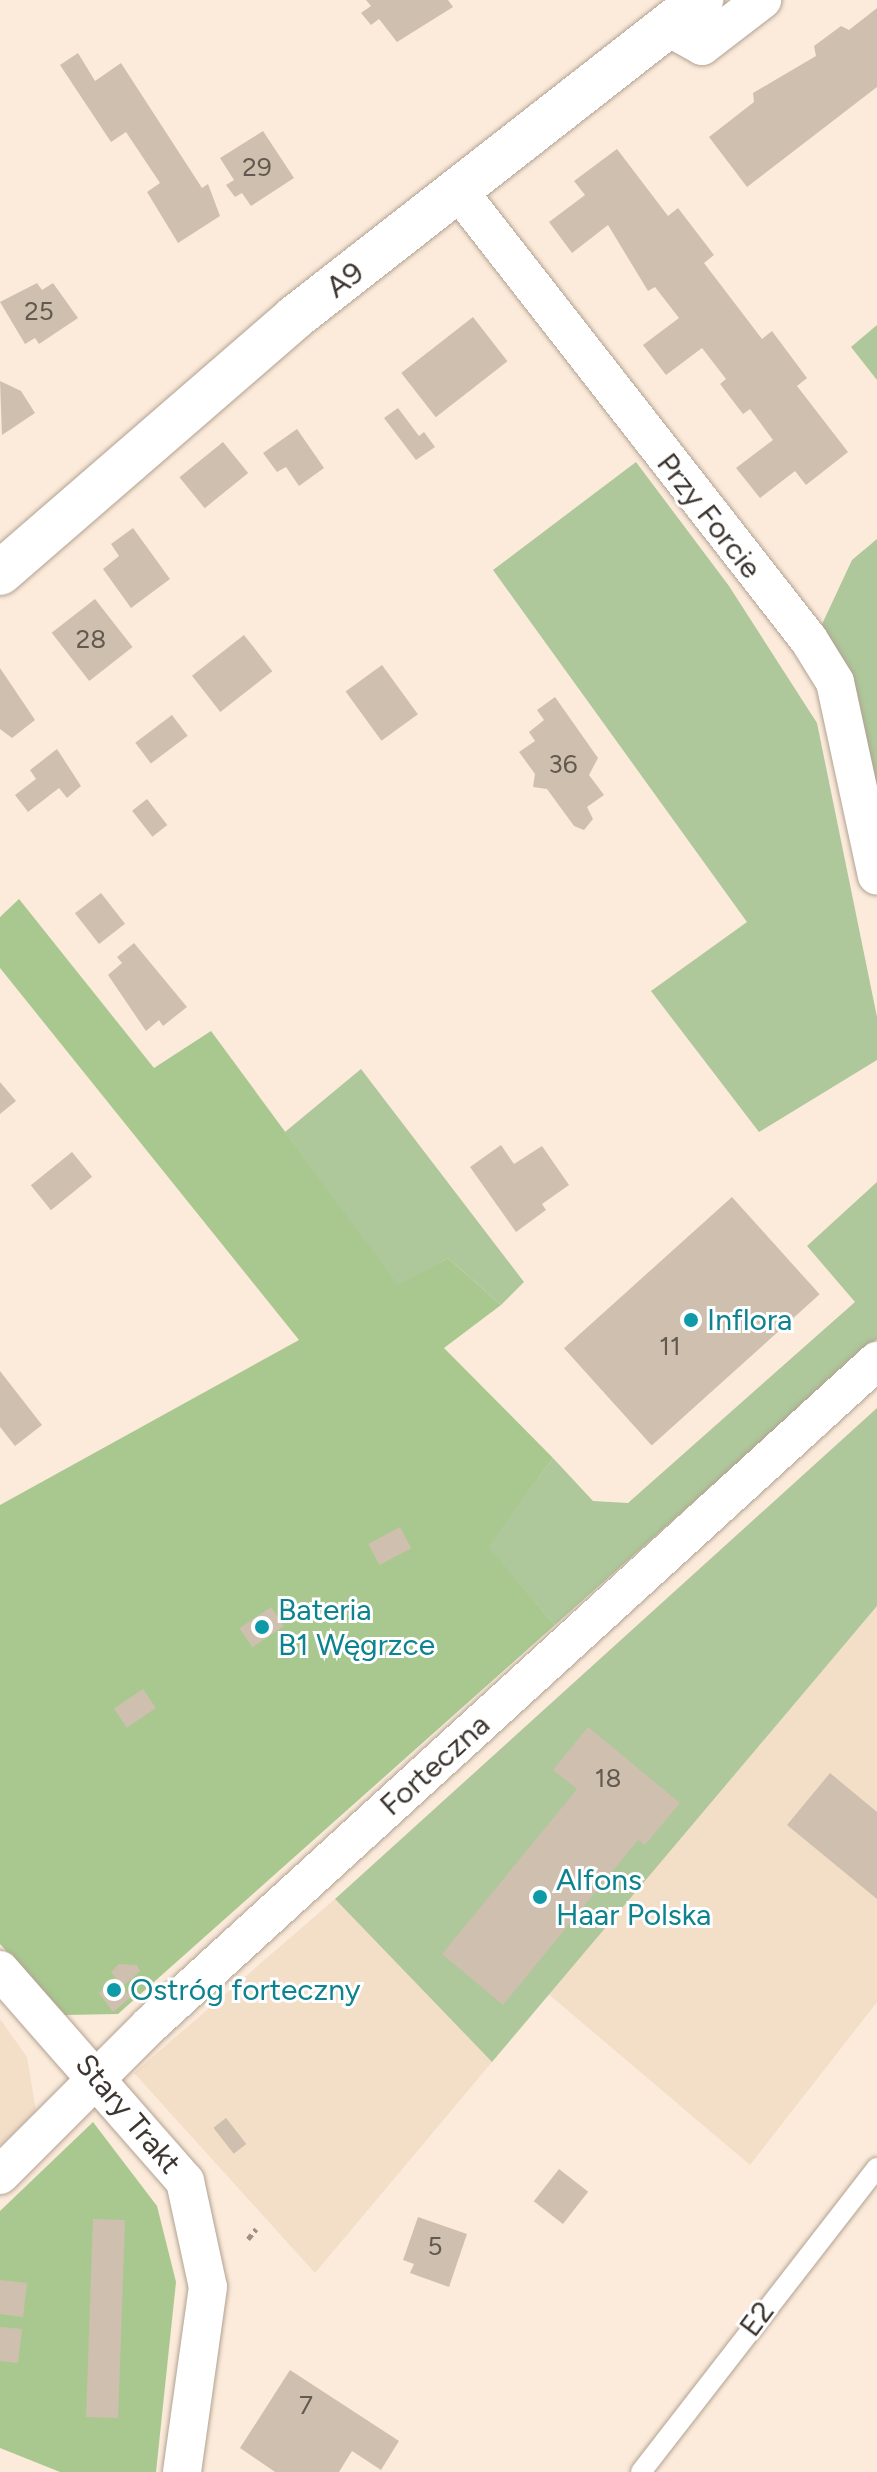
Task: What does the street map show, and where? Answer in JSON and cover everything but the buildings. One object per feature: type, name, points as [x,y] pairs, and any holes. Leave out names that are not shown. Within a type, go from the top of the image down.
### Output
[{"type":"street","name":"A9","points":[[0,573],[294,318],[460,193],[701,0]]},
{"type":"street","points":[[668,27],[702,46],[762,0]]},
{"type":"street","name":"Przy Forcie","points":[[460,193],[809,640],[835,682],[877,876]]},
{"type":"street","name":"Forteczna","points":[[0,2175],[150,2025],[877,1361]]},
{"type":"street","name":"Stary Trakt","points":[[0,1970],[99,2077],[185,2181],[196,2217],[208,2287],[182,2472]]},
{"type":"lane","name":"E2","points":[[641,2472],[877,2168]]},
{"type":"path","points":[[248,2239],[256,2229]]},
{"type":"shaded area","points":[[877,1606],[877,2002],[750,2165],[546,1992]]},
{"type":"shaded area","points":[[335,1899],[492,2062],[315,2273],[134,2073]]},
{"type":"shaded area","points":[[0,2019],[27,2057],[36,2111],[0,2146]]},
{"type":"green space","points":[[877,325],[877,380],[851,347]]},
{"type":"green space","points":[[636,462],[729,586],[817,723],[877,1017],[877,1060],[759,1132],[651,991],[747,922],[493,570]]},
{"type":"green space","points":[[877,539],[877,833],[817,635],[852,560]]},
{"type":"green space","points":[[19,899],[154,1068],[211,1031],[398,1285],[448,1258],[501,1305],[444,1348],[553,1458],[488,1547],[555,1625],[118,2014],[65,2015],[0,1944],[0,1505],[299,1340],[0,968],[0,917]]},
{"type":"green space","points":[[361,1069],[524,1282],[501,1305],[448,1258],[398,1286],[285,1132]]},
{"type":"green space","points":[[877,1182],[877,1339],[555,1625],[487,1547],[553,1458],[593,1501],[628,1503],[855,1302],[807,1246]]},
{"type":"green space","points":[[877,1408],[877,1606],[492,2062],[335,1899]]},
{"type":"green space","points":[[93,2122],[157,2206],[176,2282],[156,2472],[60,2472],[0,2448],[0,2211]]},
{"type":"place","name":"Inflora","points":[[691,1320]]},
{"type":"place","name":"Bateria B1 Węgrzce","points":[[262,1627]]},
{"type":"place","name":"Alfons Haar Polska","points":[[540,1897]]},
{"type":"place","name":"Ostróg forteczny","points":[[114,1990]]}]
